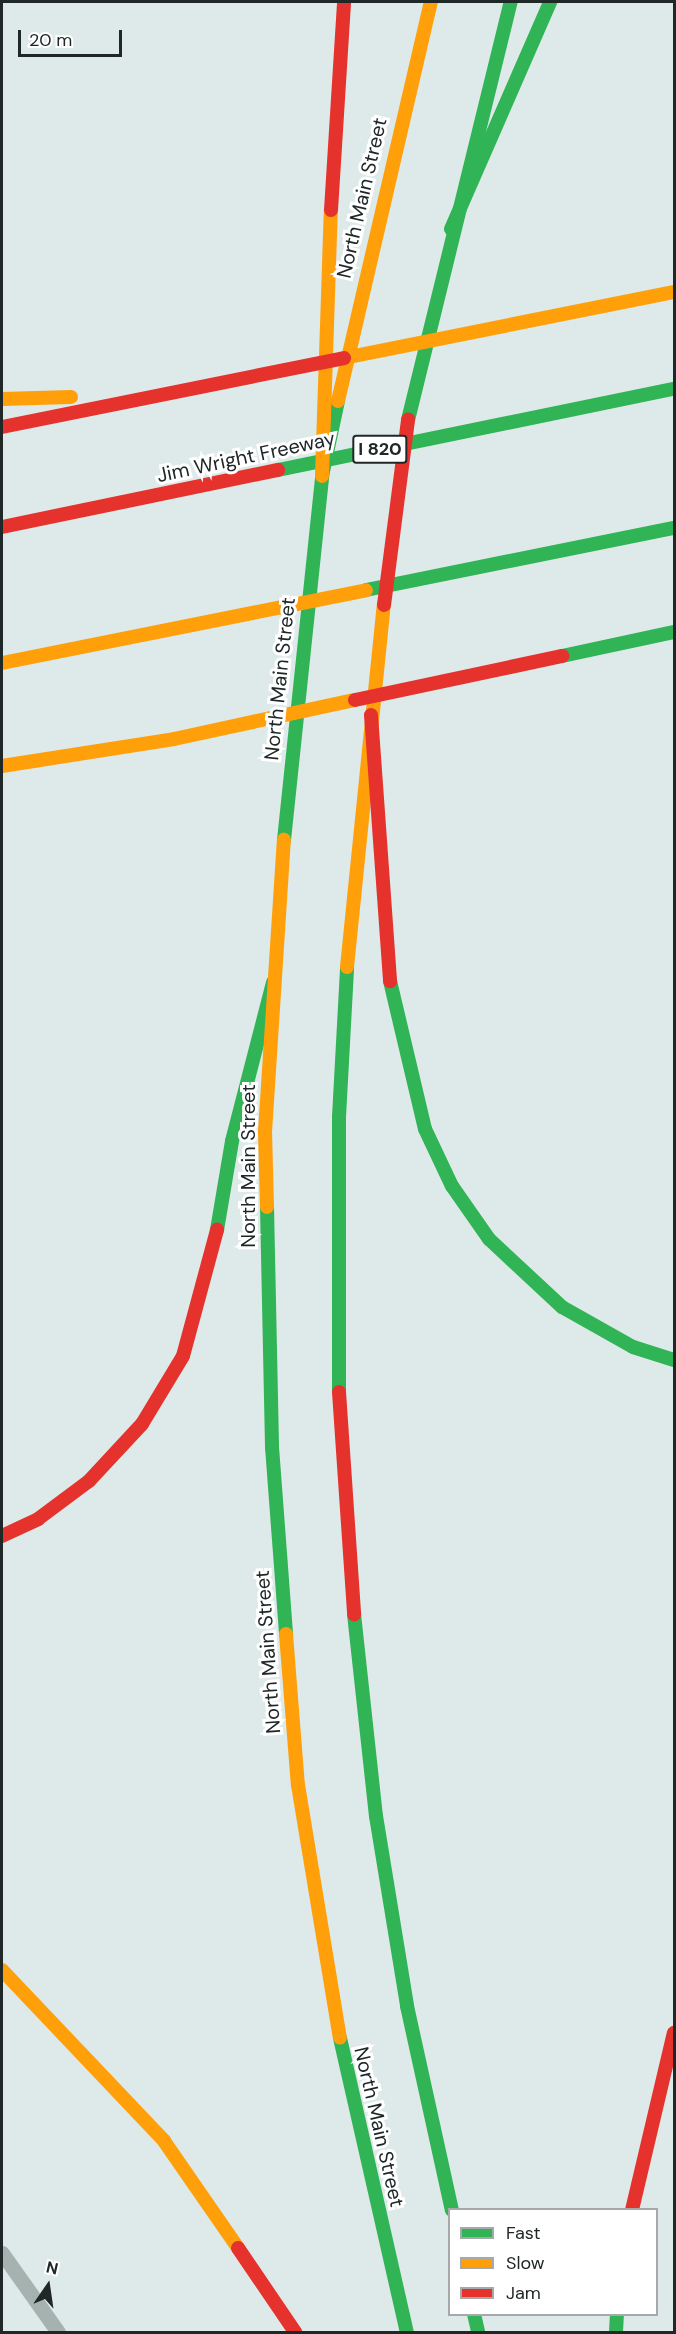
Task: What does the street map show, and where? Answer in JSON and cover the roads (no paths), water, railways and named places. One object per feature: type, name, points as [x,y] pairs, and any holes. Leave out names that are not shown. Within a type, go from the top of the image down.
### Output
[{"type":"main road","points":[[322,476],[322,350],[344,2]]},
{"type":"main road","name":"North Main Street","points":[[407,2332],[347,2082],[298,1785],[272,1447],[265,1132],[273,982],[322,476],[371,242],[431,2]]},
{"type":"main road","points":[[452,2208],[407,2006],[376,1816],[345,1532],[336,1329],[339,1117],[350,906],[403,443],[451,229],[511,2]]},
{"type":"main road","points":[[451,229],[550,2]]},
{"type":"main road","points":[[2,427],[675,292]]},
{"type":"main road","name":"Jim Wright Freeway","points":[[2,527],[675,389]]},
{"type":"main road","points":[[2,399],[169,394]]},
{"type":"main road","points":[[2,663],[110,639],[675,528]]},
{"type":"main road","points":[[2,766],[174,739],[675,632]]},
{"type":"main road","points":[[542,662],[675,643]]},
{"type":"main road","points":[[371,715],[387,968],[425,1128],[452,1186],[489,1239],[562,1306],[633,1347],[675,1360]]},
{"type":"main road","points":[[2,1536],[38,1519],[89,1481],[142,1424],[183,1356],[212,1265],[232,1141],[273,982]]},
{"type":"main road","points":[[2,1970],[164,2141],[295,2332]]},
{"type":"main road","points":[[632,2208],[675,2033]]},
{"type":"main road","points":[[474,2316],[478,2332]]},
{"type":"main road","points":[[616,2332],[617,2316]]},
{"type":"lane","points":[[2,2253],[58,2332]]}]
